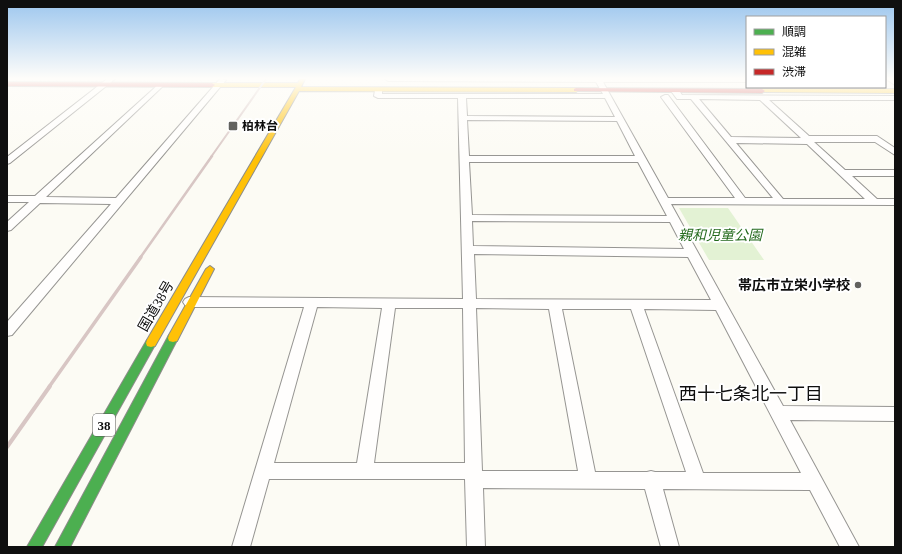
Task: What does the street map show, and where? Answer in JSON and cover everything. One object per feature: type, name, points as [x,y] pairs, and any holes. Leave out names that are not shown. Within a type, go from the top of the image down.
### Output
[{"type":"main road","name":"国道38号","points":[[34,547],[175,302],[293,105]]},
{"type":"main road","name":"38","points":[[62,547],[214,263]]},
{"type":"street","points":[[7,161],[79,105]]},
{"type":"street","points":[[7,228],[141,105]]},
{"type":"street","points":[[7,331],[202,105]]},
{"type":"street","points":[[462,105],[467,218],[468,303],[476,547]]},
{"type":"street","points":[[612,105],[850,547]]},
{"type":"street","points":[[671,105],[742,202]]},
{"type":"street","points":[[700,105],[781,202]]},
{"type":"street","points":[[770,105],[874,202]]},
{"type":"street","points":[[462,118],[620,119]]},
{"type":"street","points":[[729,140],[877,139],[895,152]]},
{"type":"street","points":[[464,159],[642,159]]},
{"type":"street","points":[[844,173],[895,173]]},
{"type":"street","points":[[7,199],[120,201]]},
{"type":"street","points":[[664,201],[895,202]]},
{"type":"street","points":[[467,218],[673,219]]},
{"type":"street","points":[[468,250],[692,253]]},
{"type":"street","points":[[175,302],[720,305]]},
{"type":"street","points":[[241,547],[312,303]]},
{"type":"street","points":[[364,472],[389,303]]},
{"type":"street","points":[[555,304],[588,480]]},
{"type":"street","points":[[636,304],[697,480]]},
{"type":"street","points":[[779,414],[893,416]]},
{"type":"street","points":[[263,471],[474,475],[588,480],[651,479],[815,482]]},
{"type":"street","points":[[651,479],[670,547]]},
{"type":"green space","name":"親和児童公園","points":[[679,208],[728,208],[764,260],[709,260]]},
{"type":"railway","points":[[211,157],[248,105]]},
{"type":"railway","points":[[140,258],[212,156]]},
{"type":"railway","points":[[49,387],[141,257]]},
{"type":"railway","points":[[7,447],[50,386]]},
{"type":"traffic: fast","points":[[62,547],[173,338]]},
{"type":"traffic: fast","points":[[34,547],[151,343]]},
{"type":"traffic: slow","points":[[151,343],[288,105]]},
{"type":"traffic: slow","points":[[173,338],[210,269]]},
{"type":"place","name":"柏林台","points":[[233,126]]},
{"type":"place","name":"帯広市立栄小学校","points":[[858,285]]},
{"type":"district","name":"西十七条北一丁目","points":[[751,394]]}]
